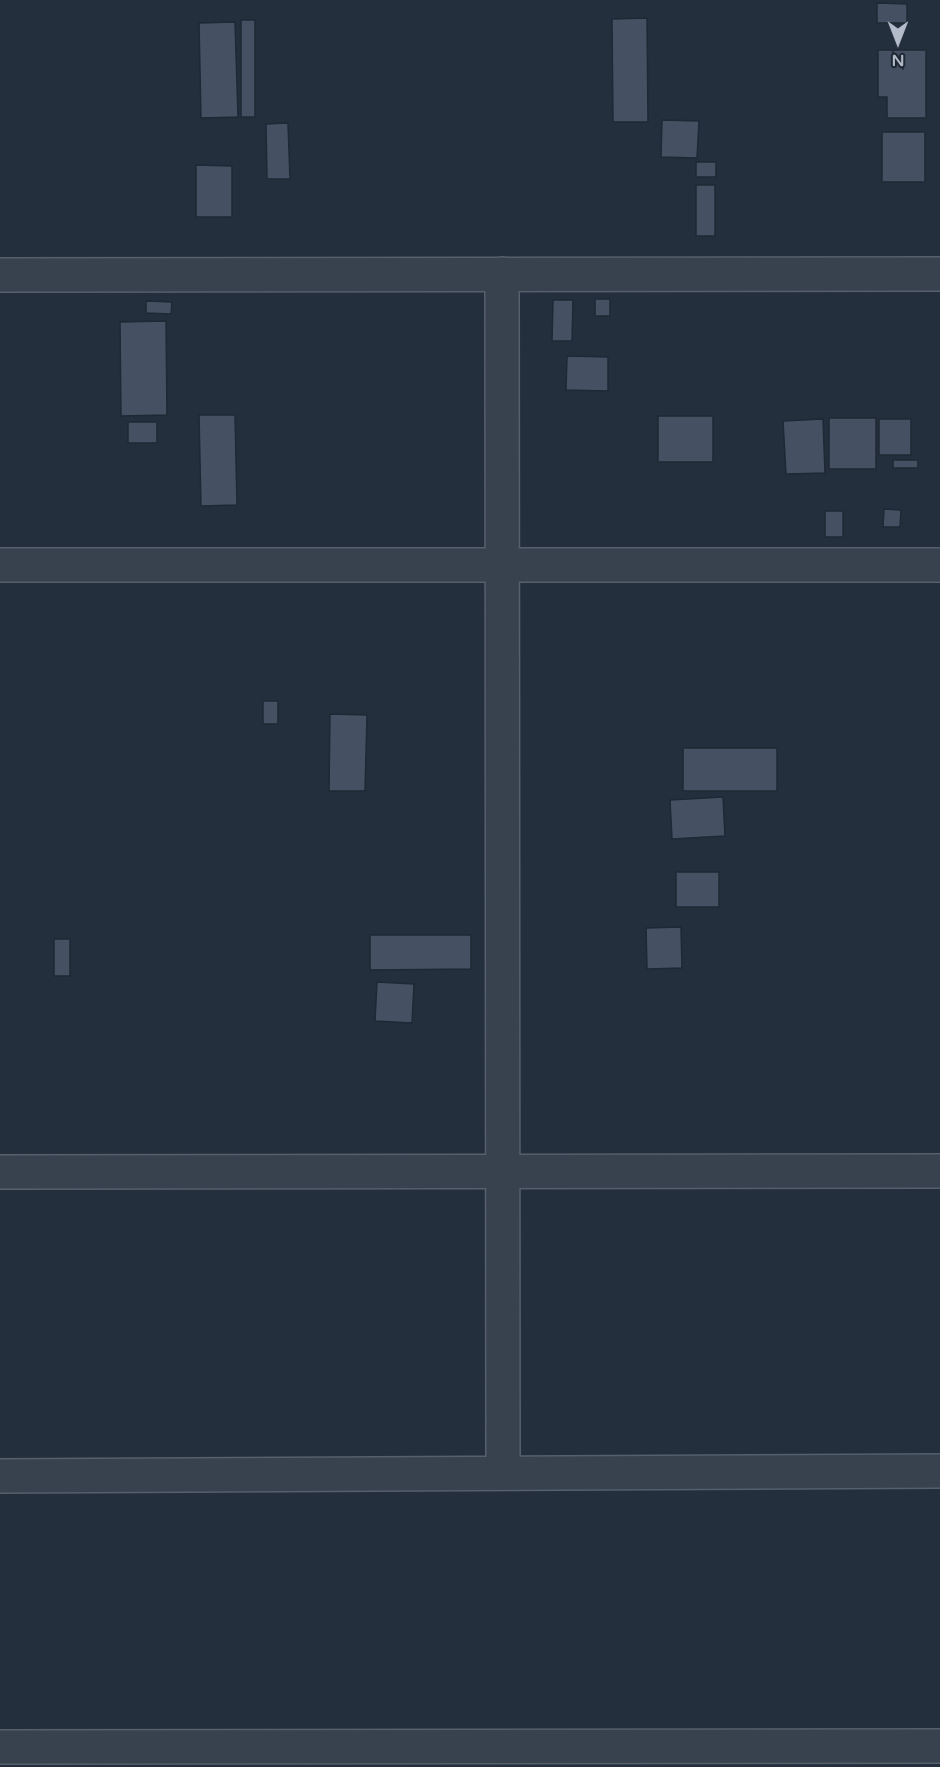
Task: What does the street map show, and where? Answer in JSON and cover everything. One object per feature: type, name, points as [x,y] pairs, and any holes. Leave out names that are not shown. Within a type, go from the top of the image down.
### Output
[{"type":"street","points":[[502,274],[503,1472]]},
{"type":"street","points":[[0,275],[940,274]]},
{"type":"street","points":[[0,565],[940,565]]},
{"type":"street","points":[[0,1172],[940,1171]]},
{"type":"street","points":[[0,1476],[503,1472],[940,1472]]},
{"type":"street","points":[[0,1747],[940,1746]]},
{"type":"building","points":[[877,3],[907,4],[907,23],[877,23]]},
{"type":"building","points":[[647,18],[648,122],[613,122],[612,19]]},
{"type":"building","points":[[241,20],[255,20],[255,117],[241,117]]},
{"type":"building","points":[[235,22],[238,117],[201,118],[199,23]]},
{"type":"building","points":[[878,50],[926,50],[926,118],[887,118],[887,97],[878,97]]},
{"type":"building","points":[[662,120],[699,121],[697,158],[661,157]]},
{"type":"building","points":[[288,123],[290,179],[267,179],[266,124]]},
{"type":"building","points":[[882,132],[925,132],[925,182],[882,182]]},
{"type":"building","points":[[696,162],[716,162],[716,177],[696,177]]},
{"type":"building","points":[[196,165],[232,166],[232,217],[196,217]]},
{"type":"building","points":[[696,185],[715,185],[715,236],[696,236]]},
{"type":"building","points":[[595,299],[610,299],[610,316],[595,316]]},
{"type":"building","points":[[553,300],[573,300],[572,341],[552,341]]},
{"type":"building","points":[[146,301],[172,302],[171,314],[146,313]]},
{"type":"building","points":[[166,321],[167,415],[121,416],[120,322]]},
{"type":"building","points":[[567,356],[608,357],[608,391],[566,390]]},
{"type":"building","points":[[199,415],[235,415],[237,505],[201,506]]},
{"type":"building","points":[[658,416],[713,416],[713,462],[658,462]]},
{"type":"building","points":[[829,418],[876,418],[876,469],[829,469]]},
{"type":"building","points":[[823,419],[825,473],[786,474],[783,421]]},
{"type":"building","points":[[879,419],[911,419],[911,455],[879,455]]},
{"type":"building","points":[[128,422],[157,422],[157,443],[128,443]]},
{"type":"building","points":[[893,460],[918,460],[918,468],[893,468]]},
{"type":"building","points":[[884,509],[901,510],[900,527],[883,527]]},
{"type":"building","points":[[825,511],[843,511],[843,537],[825,537]]},
{"type":"building","points":[[263,701],[278,701],[278,724],[263,724]]},
{"type":"building","points":[[330,714],[367,715],[365,791],[329,791]]},
{"type":"building","points":[[683,748],[777,748],[777,791],[683,791]]},
{"type":"building","points":[[723,797],[725,836],[672,839],[670,800]]},
{"type":"building","points":[[676,872],[719,872],[719,907],[676,907]]},
{"type":"building","points":[[681,927],[682,968],[647,969],[646,928]]},
{"type":"building","points":[[370,935],[471,935],[471,969],[370,970]]},
{"type":"building","points":[[54,939],[70,939],[70,976],[54,976]]},
{"type":"building","points":[[377,982],[414,984],[412,1023],[375,1021]]}]
